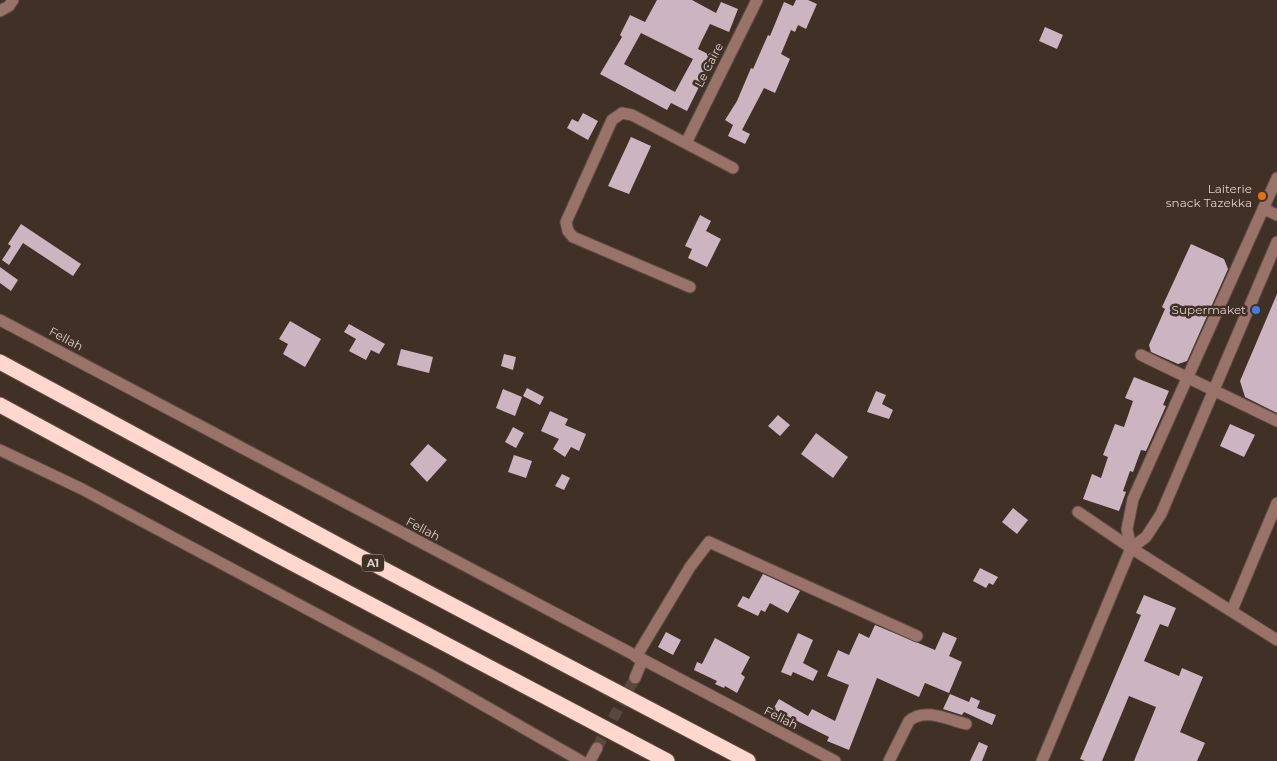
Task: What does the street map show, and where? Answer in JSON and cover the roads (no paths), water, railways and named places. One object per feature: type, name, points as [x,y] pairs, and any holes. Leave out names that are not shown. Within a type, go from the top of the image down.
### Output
[{"type":"highway","name":"A1","points":[[0,362],[353,553],[748,761]]},
{"type":"highway","points":[[0,405],[273,553],[667,761]]},
{"type":"street","points":[[0,11],[13,0]]},
{"type":"street","name":"Le Caire","points":[[686,143],[757,0]]},
{"type":"street","points":[[690,287],[572,237],[568,232],[566,222],[612,120],[622,113],[632,115],[733,168]]},
{"type":"street","points":[[1132,548],[1127,528],[1130,509],[1277,178]]},
{"type":"street","points":[[1264,209],[1277,215]]},
{"type":"street","points":[[1042,761],[1132,548],[1146,537],[1156,522],[1277,242]]},
{"type":"street","name":"Fellah","points":[[0,320],[834,761]]},
{"type":"street","points":[[1140,355],[1277,420]]},
{"type":"street","points":[[0,450],[82,489],[429,674],[581,761]]},
{"type":"street","points":[[1232,610],[1277,503]]},
{"type":"street","points":[[1078,512],[1277,640]]},
{"type":"street","points":[[635,678],[639,659],[690,567],[709,542],[917,636]]},
{"type":"street","points":[[889,761],[909,721],[913,717],[926,714],[966,724]]},
{"type":"street","points":[[590,761],[597,748]]},
{"type":"tunnel","points":[[597,748],[635,678]]},
{"type":"place","name":"Laiterie snack Tazekka","points":[[1262,196]]},
{"type":"place","name":"Supermaket","points":[[1256,310]]}]
